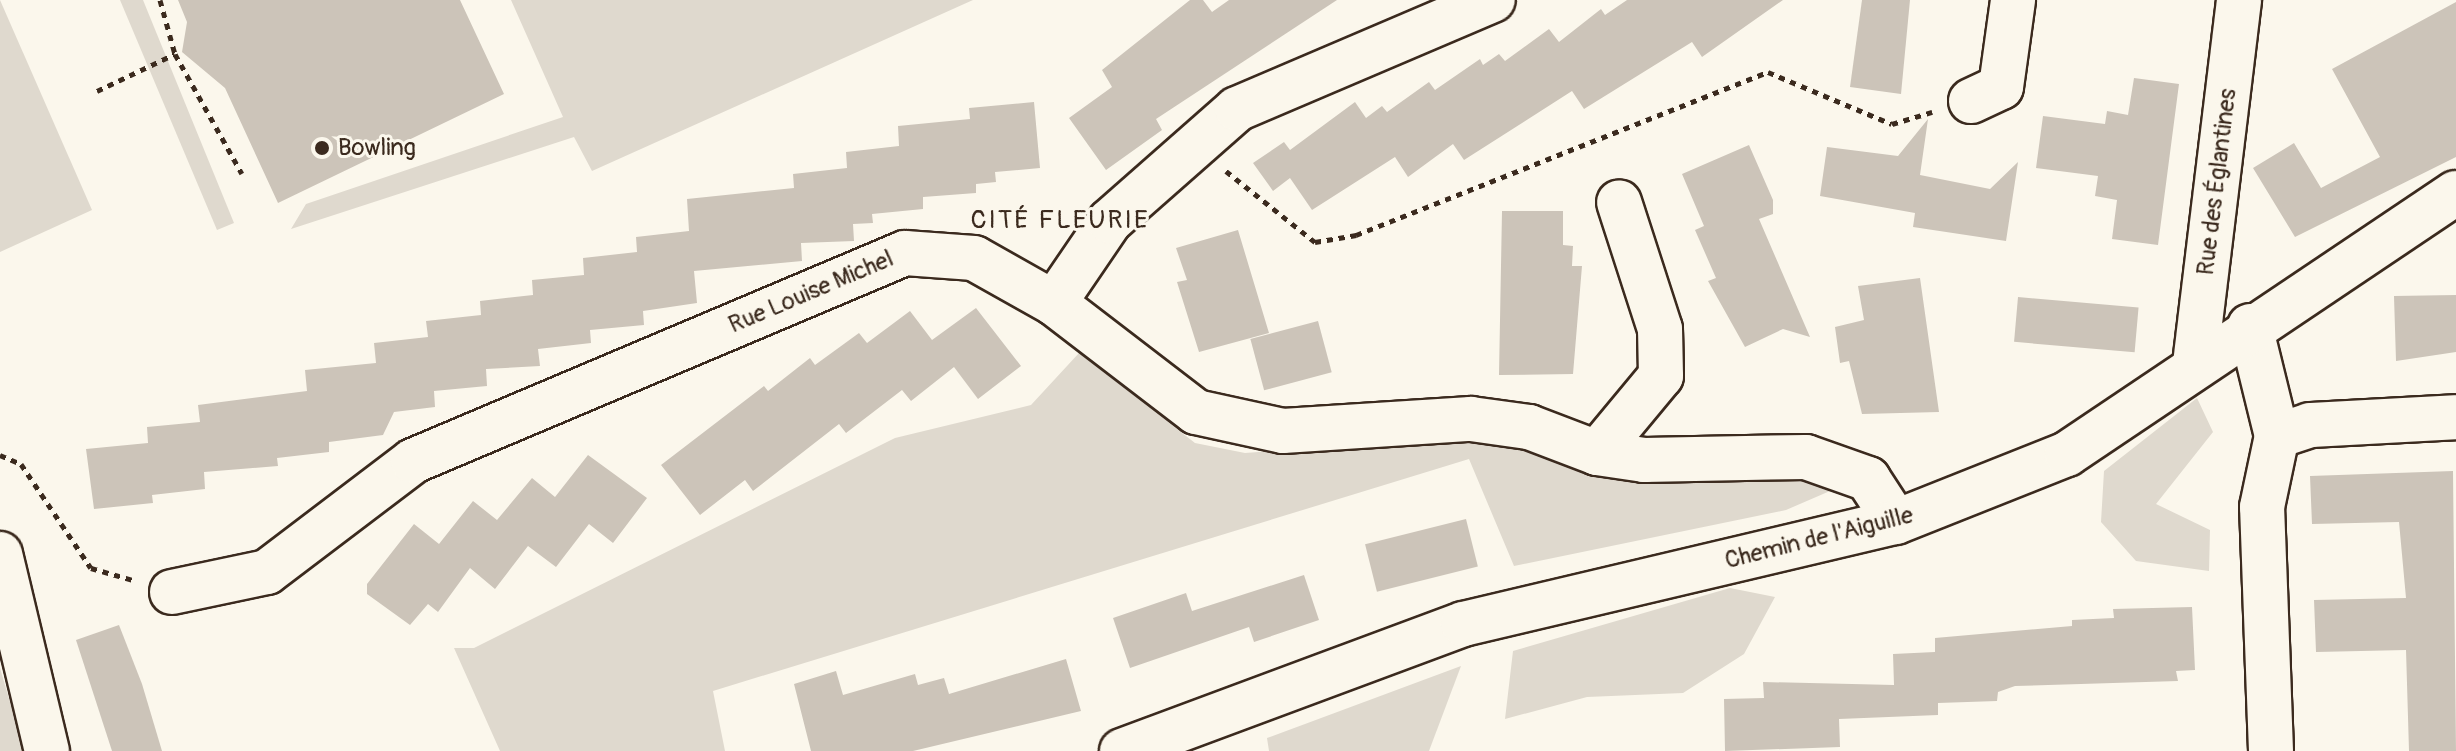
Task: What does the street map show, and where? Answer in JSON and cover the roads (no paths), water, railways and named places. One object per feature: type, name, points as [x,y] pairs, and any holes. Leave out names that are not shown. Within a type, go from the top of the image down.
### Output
[{"type":"street","points":[[1054,303],[1110,221],[1237,109],[1493,0]]},
{"type":"street","points":[[1971,101],[2001,87],[2013,0]]},
{"type":"street","name":"Rue des Églantines","points":[[2195,364],[2239,0]]},
{"type":"street","name":"Chemin de l'Aiguille","points":[[1122,751],[1463,624],[1896,522],[2067,454],[2250,326],[2456,193]]},
{"type":"street","points":[[1597,453],[1661,376],[1660,329],[1619,202]]},
{"type":"street","name":"Rue Louise Michel","points":[[172,592],[267,572],[413,461],[905,253],[974,258],[1054,303],[1196,412],[1283,431],[1471,419],[1529,427],[1597,453],[1644,460],[1806,457],[1868,479],[1896,522]]},
{"type":"street","points":[[2250,326],[2277,436],[2262,507],[2271,751]]},
{"type":"street","points":[[2277,436],[2310,425],[2456,417]]},
{"type":"street","points":[[0,554],[47,751]]},
{"type":"place","name":"Bowling","points":[[322,148]]},
{"type":"district","name":"CITÉ FLEURIE","points":[[1060,221]]}]
